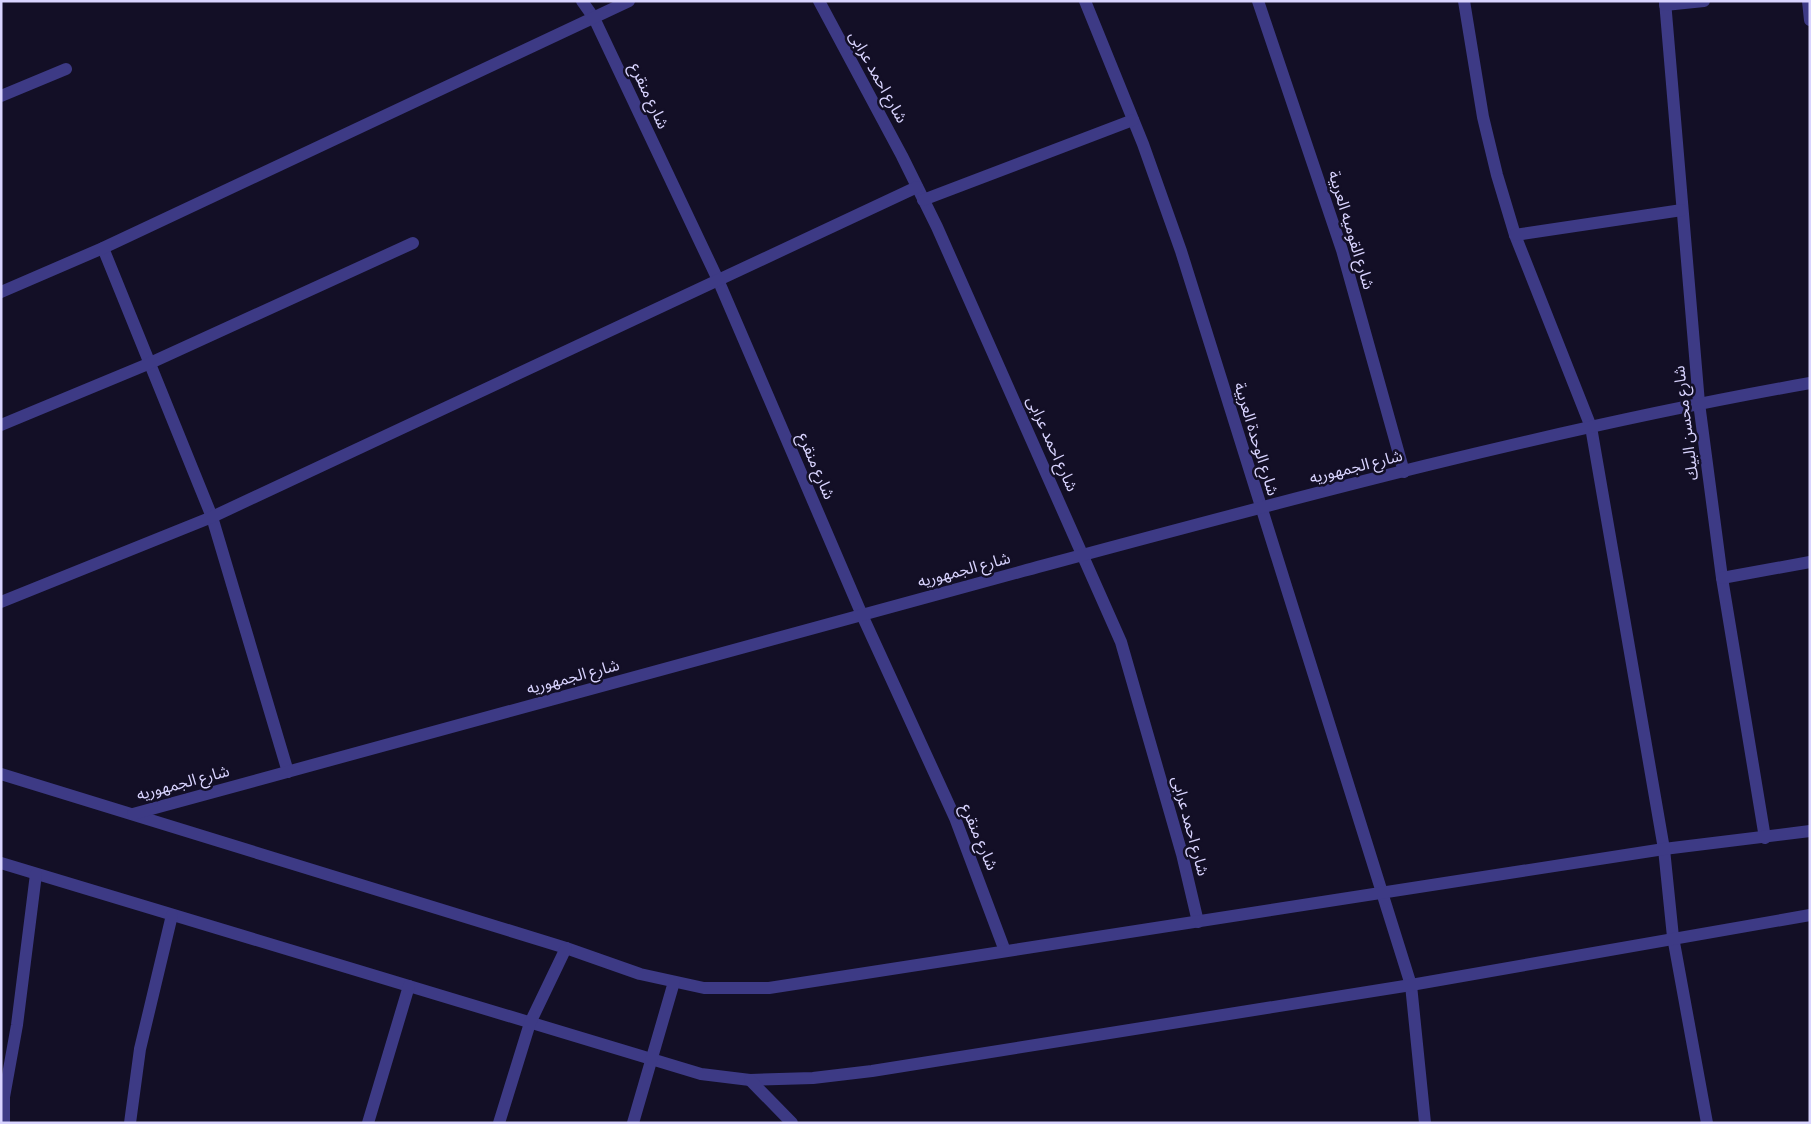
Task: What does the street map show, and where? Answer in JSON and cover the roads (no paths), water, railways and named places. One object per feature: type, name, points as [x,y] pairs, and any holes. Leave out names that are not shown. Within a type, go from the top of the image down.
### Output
[{"type":"street","name":"شارع منقرع","points":[[582,1],[594,18],[719,282],[862,615],[955,818],[1005,951]]},
{"type":"street","points":[[1,292],[103,248],[629,1]]},
{"type":"street","name":"شارع احمد عرابى","points":[[819,1],[918,187],[1121,642],[1180,846],[1198,922]]},
{"type":"street","name":"شارع الوحدة العربية","points":[[1085,1],[1134,120],[1181,251],[1411,985],[1425,1123]]},
{"type":"street","name":"شارع القوميه العربية","points":[[1258,1],[1342,250],[1404,472]]},
{"type":"street","points":[[1464,1],[1483,117],[1515,236],[1591,426],[1664,849],[1674,937],[1707,1123]]},
{"type":"street","points":[[1665,3],[1704,1]]},
{"type":"street","points":[[1808,1],[1810,20]]},
{"type":"street","name":"شارع محسن البيك","points":[[1665,3],[1699,403],[1722,578],[1765,838]]},
{"type":"street","points":[[1,96],[66,69]]},
{"type":"street","points":[[923,200],[1134,120]]},
{"type":"street","points":[[1,602],[212,517],[719,282],[918,187]]},
{"type":"street","points":[[1515,236],[1682,210]]},
{"type":"street","points":[[1,425],[148,364],[412,243]]},
{"type":"street","points":[[103,248],[148,364],[212,517],[288,772]]},
{"type":"street","name":"شارع الجمهوريه","points":[[133,814],[1260,507],[1591,426],[1699,403],[1810,383]]},
{"type":"street","points":[[1722,578],[1810,562]]},
{"type":"street","points":[[1,774],[566,948],[640,974],[704,988],[769,988],[1664,849],[1810,831]]},
{"type":"street","points":[[1,863],[702,1074],[750,1080],[813,1078],[872,1071],[1411,985],[1674,937],[1810,915]]},
{"type":"street","points":[[4,1123],[4,1097],[16,1025],[36,874]]},
{"type":"street","points":[[130,1123],[140,1049],[172,915]]},
{"type":"street","points":[[499,1123],[530,1023],[566,948]]},
{"type":"street","points":[[633,1123],[674,982]]},
{"type":"street","points":[[368,1123],[409,986]]},
{"type":"street","points":[[750,1080],[792,1123]]}]
